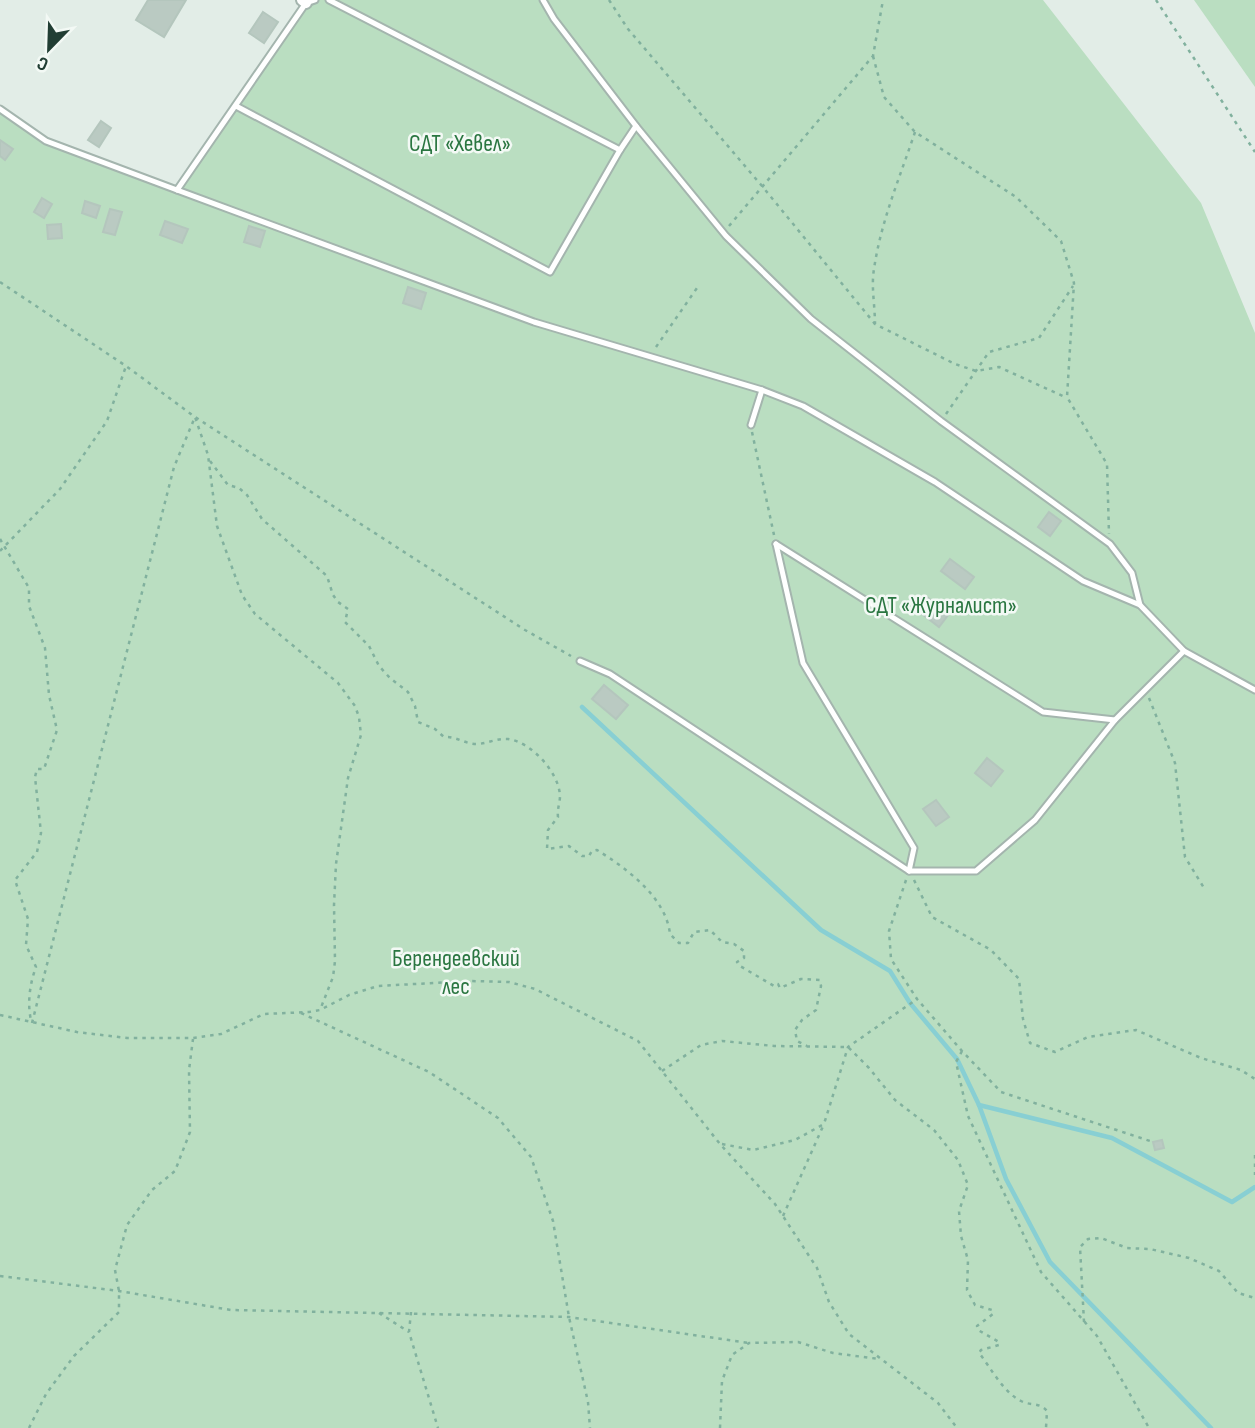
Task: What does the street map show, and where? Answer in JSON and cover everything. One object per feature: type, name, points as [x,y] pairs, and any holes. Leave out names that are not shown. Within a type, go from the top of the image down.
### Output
[{"type":"lane","points":[[329,0],[620,150]]},
{"type":"lane","points":[[543,0],[554,19],[636,126],[726,236],[811,319],[941,421],[1110,544],[1132,573],[1140,605]]},
{"type":"lane","points":[[177,190],[308,1]]},
{"type":"lane","points":[[236,106],[550,272],[636,126]]},
{"type":"lane","points":[[0,109],[46,141],[177,190],[534,322],[762,390],[803,406],[935,482],[1083,582],[1140,605],[1184,651],[1255,691]]},
{"type":"lane","points":[[751,425],[762,390]]},
{"type":"lane","points":[[776,544],[803,663],[914,848],[909,870]]},
{"type":"lane","points":[[776,544],[1043,712],[1115,720]]},
{"type":"lane","points":[[580,661],[610,674],[909,870],[976,871],[1035,820],[1115,720],[1184,651]]},
{"type":"path","points":[[609,0],[628,29],[875,324],[955,365],[976,371],[999,367],[1067,397]]},
{"type":"path","points":[[883,0],[873,56],[884,97],[915,132],[1016,197],[1061,241],[1074,283],[1067,397],[1107,464],[1110,544]]},
{"type":"path","points":[[1156,0],[1255,152]]},
{"type":"path","points":[[726,236],[731,223],[873,56]]},
{"type":"path","points":[[875,324],[873,272],[881,233],[915,132]]},
{"type":"path","points":[[1250,145],[1255,147]]},
{"type":"path","points":[[0,282],[126,366],[195,417],[525,631],[580,661]]},
{"type":"path","points":[[941,421],[989,352],[1039,338],[1074,283]]},
{"type":"path","points":[[650,356],[697,288]]},
{"type":"path","points":[[0,551],[60,489],[107,421],[126,366]]},
{"type":"path","points":[[195,417],[212,466],[219,470],[228,485],[239,488],[247,495],[262,519],[327,576],[332,595],[348,609],[345,622],[369,646],[379,666],[408,692],[415,706],[418,722],[444,737],[452,736],[476,744],[495,739],[511,739],[528,748],[546,765],[555,778],[560,798],[558,817],[548,830],[547,849],[569,846],[582,856],[589,856],[597,850],[606,855],[639,881],[658,903],[669,924],[670,934],[679,943],[688,943],[694,932],[710,930],[722,942],[734,944],[744,951],[744,958],[737,962],[740,966],[774,986],[778,985],[780,988],[801,979],[820,980],[816,1010],[802,1020],[795,1030],[797,1041],[807,1046]]},
{"type":"path","points":[[32,1023],[174,467],[195,417]]},
{"type":"path","points":[[751,425],[776,544]]},
{"type":"path","points":[[208,455],[217,526],[242,595],[255,614],[338,683],[355,706],[359,718],[361,735],[348,778],[336,864],[333,977],[320,1010]]},
{"type":"path","points":[[0,539],[29,588],[29,606],[45,648],[48,695],[57,730],[44,769],[37,769],[35,777],[41,833],[37,852],[15,880],[28,919],[26,945],[36,967],[31,979],[29,1011],[32,1023]]},
{"type":"path","points":[[1146,688],[1175,762],[1185,857],[1204,888]]},
{"type":"path","points":[[909,870],[889,931],[891,959],[917,999],[962,1051],[1001,1092],[1153,1142]]},
{"type":"path","points":[[909,870],[932,917],[991,950],[1019,979],[1023,1019],[1030,1044],[1055,1052],[1088,1038],[1136,1030],[1201,1058],[1241,1070],[1255,1079]]},
{"type":"path","points":[[0,1014],[32,1023],[127,1038],[193,1038],[221,1034],[264,1014],[320,1010],[349,995],[377,986],[470,981],[509,982],[535,989],[638,1041],[720,1144],[775,1203],[817,1268],[829,1302],[849,1334],[938,1403],[957,1428]]},
{"type":"path","points":[[662,1071],[701,1045],[722,1041],[848,1047],[917,999]]},
{"type":"path","points":[[300,1013],[429,1072],[498,1118],[531,1157],[553,1221],[569,1317],[589,1402],[590,1428]]},
{"type":"path","points":[[30,1428],[46,1394],[74,1356],[119,1312],[115,1270],[127,1225],[152,1191],[174,1171],[190,1132],[189,1070],[193,1038]]},
{"type":"path","points":[[783,1216],[824,1124],[848,1047]]},
{"type":"path","points":[[848,1047],[895,1100],[934,1130],[958,1160],[968,1185],[959,1211],[961,1236],[968,1261],[967,1290],[975,1305],[992,1310],[993,1314],[977,1326],[978,1330],[999,1342],[999,1345],[979,1353],[1000,1381],[1021,1401],[1044,1406],[1047,1411],[1046,1428]]},
{"type":"path","points":[[962,1051],[956,1062],[968,1116],[1041,1272],[1097,1336],[1149,1428]]},
{"type":"path","points":[[720,1144],[753,1150],[795,1140],[824,1124]]},
{"type":"path","points":[[1254,1175],[1255,1155]]},
{"type":"path","points":[[1084,1322],[1080,1247],[1088,1239],[1101,1238],[1127,1248],[1150,1249],[1189,1258],[1219,1272],[1238,1293],[1255,1298]]},
{"type":"path","points":[[0,1276],[119,1291],[231,1310],[569,1317],[749,1343],[798,1342],[833,1353],[879,1359]]},
{"type":"path","points":[[376,1311],[409,1332]]},
{"type":"path","points":[[411,1312],[409,1332],[438,1428]]},
{"type":"path","points":[[720,1428],[722,1381],[732,1355],[749,1343]]},
{"type":"green space","name":"Берендеевский лес","points":[[302,0],[1043,0],[1201,203],[1255,333],[1255,1428],[0,1428],[0,109],[46,141],[177,190],[306,3]]},
{"type":"green space","points":[[1194,0],[1255,0],[1255,87]]},
{"type":"building","points":[[148,0],[186,0],[164,37],[136,20]]},
{"type":"building","points":[[263,12],[278,22],[264,43],[249,33]]},
{"type":"building","points":[[101,121],[111,128],[99,147],[88,140]]},
{"type":"building","points":[[0,140],[13,149],[5,160],[0,156]]},
{"type":"building","points":[[42,198],[52,204],[44,218],[34,212]]},
{"type":"building","points":[[85,201],[100,206],[96,218],[82,213]]},
{"type":"building","points":[[110,209],[122,212],[115,235],[103,232]]},
{"type":"building","points":[[165,221],[188,229],[182,243],[160,235]]},
{"type":"building","points":[[61,224],[62,238],[48,239],[47,225]]},
{"type":"building","points":[[249,226],[265,231],[260,247],[244,242]]},
{"type":"building","points":[[408,287],[426,293],[421,309],[403,303]]},
{"type":"building","points":[[1049,512],[1061,521],[1050,536],[1038,527]]},
{"type":"building","points":[[950,559],[974,577],[965,589],[941,571]]},
{"type":"building","points":[[927,597],[949,614],[939,627],[917,610]]},
{"type":"building","points":[[604,685],[628,705],[616,719],[592,699]]},
{"type":"building","points":[[987,758],[1003,771],[991,786],[975,773]]},
{"type":"building","points":[[936,800],[949,817],[936,826],[923,809]]},
{"type":"building","points":[[1162,1140],[1164,1148],[1155,1150],[1153,1142]]},
{"type":"waterway","points":[[582,707],[821,930],[890,971],[910,1003],[957,1059],[979,1105],[1006,1179],[1050,1262],[1211,1428]]},
{"type":"waterway","points":[[979,1105],[1112,1138],[1232,1202],[1255,1187]]},
{"type":"park label","name":"СДТ «Хевел»","points":[[460,143]]},
{"type":"park label","name":"СДТ «Журналист»","points":[[941,605]]}]
